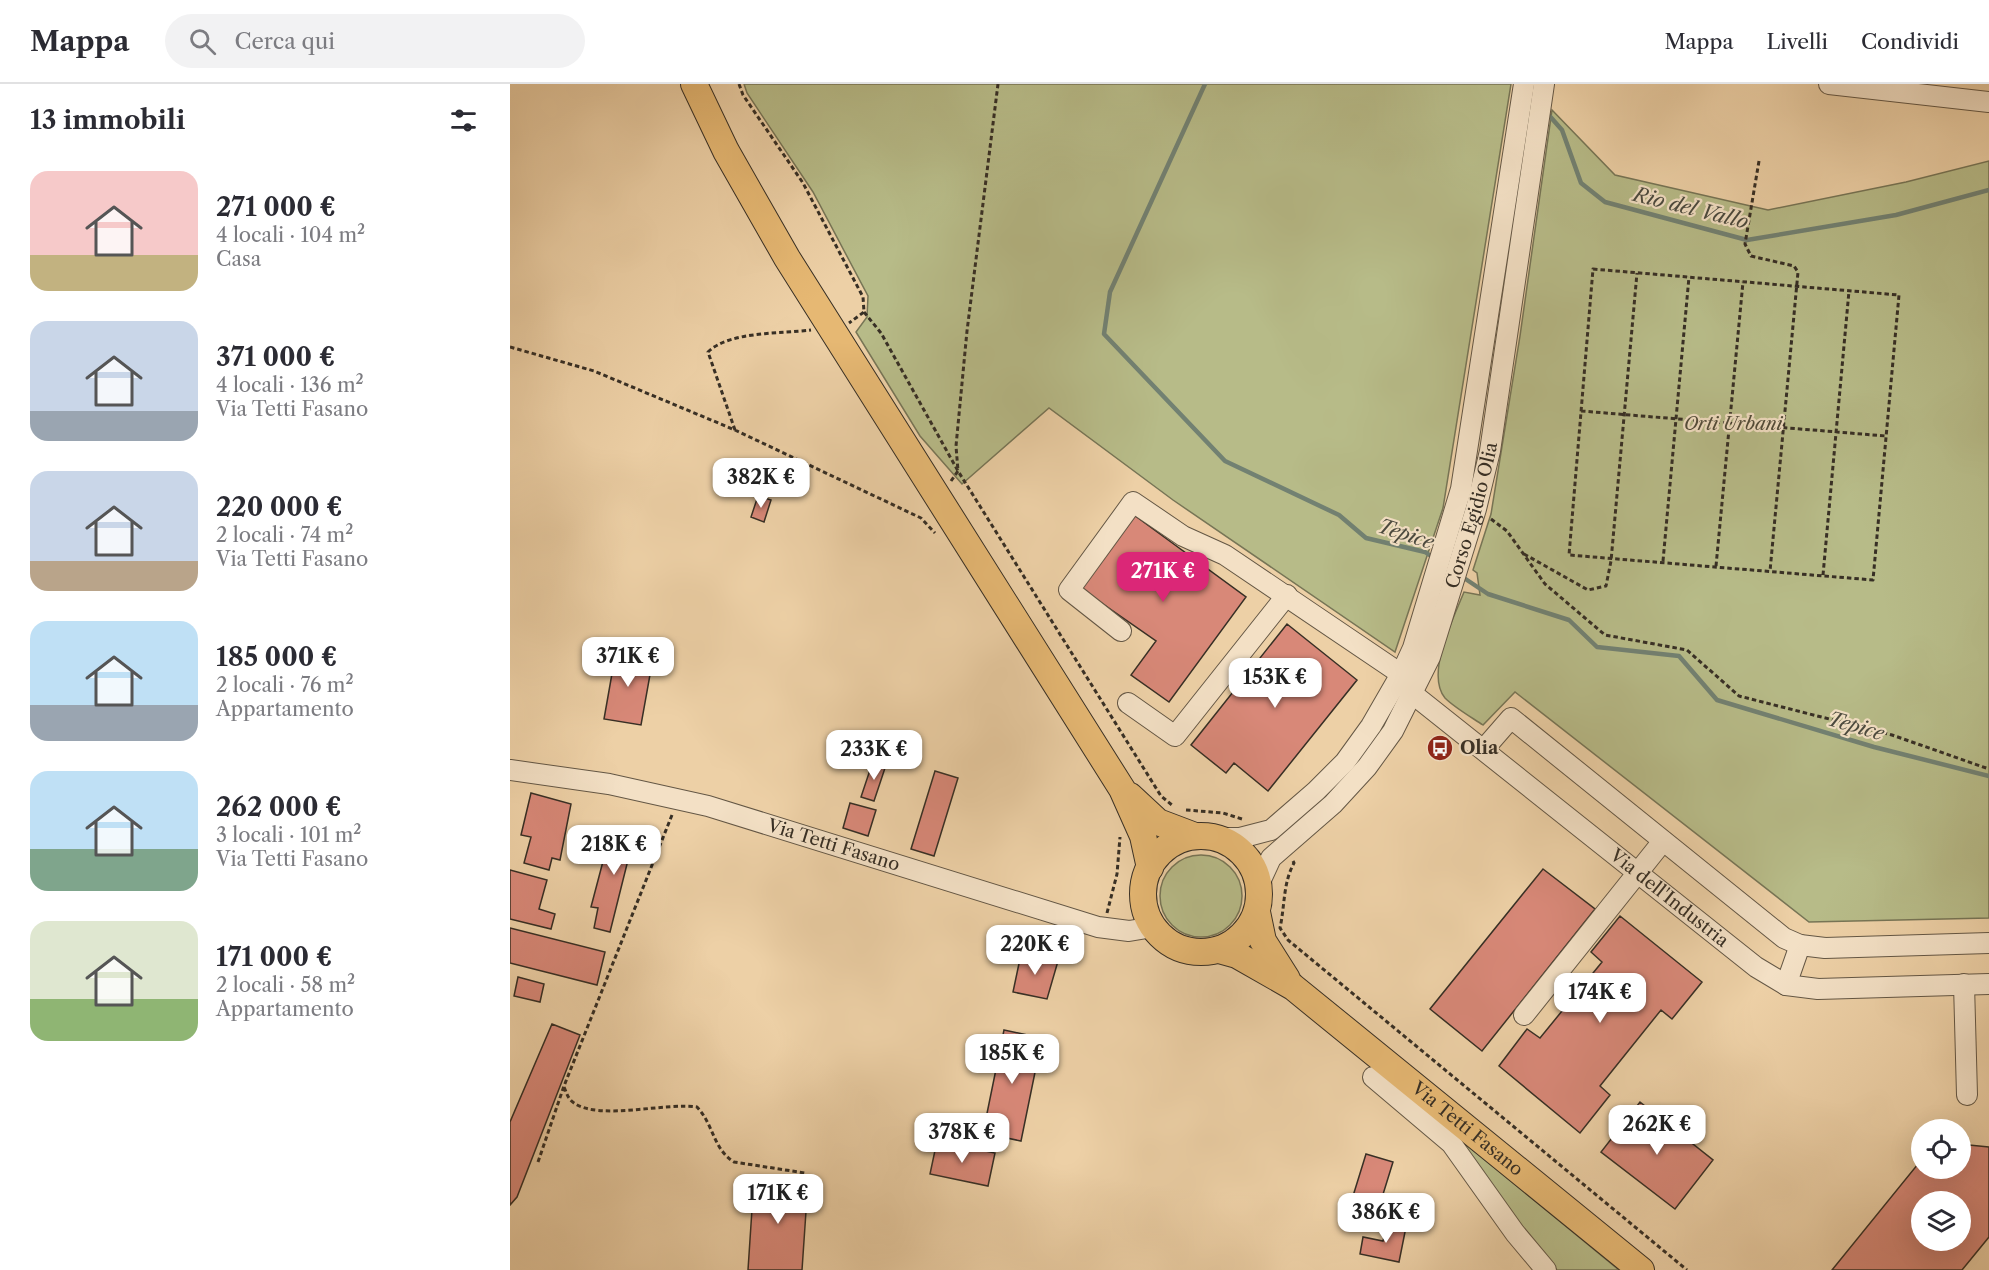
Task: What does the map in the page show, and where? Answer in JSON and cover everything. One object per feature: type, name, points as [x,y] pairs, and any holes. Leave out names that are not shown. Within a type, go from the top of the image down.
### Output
[{"type":"main road","points":[[694,84],[726,151],[787,258],[1122,789],[1143,836],[1150,868]]},
{"type":"main road","points":[[1122,789],[1158,822],[1232,845],[1245,855],[1259,884],[1257,912],[1242,935],[1219,950],[1200,953],[1182,949],[1166,940],[1153,927],[1143,898],[1150,868],[1161,852],[1177,842],[1206,837]]},
{"type":"main road","name":"Via Tetti Fasano","points":[[1257,912],[1263,941],[1293,987]]},
{"type":"main road","name":"Via Tetti Fasano","points":[[1219,950],[1237,955],[1293,987],[1442,1122],[1641,1270]]},
{"type":"street","name":"Corso Egidio Olia","points":[[1259,884],[1271,858],[1333,804],[1366,767],[1393,731],[1413,648],[1461,489],[1524,84]]},
{"type":"street","points":[[1829,84],[1989,102]]},
{"type":"street","name":"Corso Egidio Olia","points":[[1206,837],[1240,838],[1271,830],[1345,762],[1404,683],[1430,657],[1476,509],[1490,451],[1546,87]]},
{"type":"street","name":"Via dell'Industria","points":[[1121,631],[1069,590],[1133,502],[1183,536],[1225,555],[1287,595],[1404,683],[1756,967],[1786,985],[1818,989],[1989,984]]},
{"type":"street","points":[[1128,703],[1175,736],[1287,595]]},
{"type":"street","points":[[1484,749],[1511,717],[1784,938],[1800,945],[1825,948],[1989,943]]},
{"type":"street","name":"Via Tetti Fasano","points":[[510,770],[609,784],[708,806],[1098,927],[1129,931],[1153,927]]},
{"type":"street","points":[[1524,1015],[1663,841]]},
{"type":"street","points":[[1786,985],[1800,945]]},
{"type":"street","points":[[1964,984],[1967,1095]]},
{"type":"street","points":[[1373,1077],[1442,1122],[1451,1143],[1515,1233],[1546,1270]]},
{"type":"path","points":[[739,84],[743,95],[803,183],[863,297],[864,312],[880,333],[958,471],[1161,796],[1177,810],[1223,813],[1246,820]]},
{"type":"path","points":[[940,498],[958,471],[956,446],[967,331],[998,84]]},
{"type":"path","points":[[1759,160],[1745,244],[1751,256],[1794,266],[1798,272],[1770,571]]},
{"type":"path","points":[[1593,269],[1797,286],[1899,295],[1874,579],[1569,555],[1593,269]]},
{"type":"path","points":[[1522,554],[1588,590],[1606,586],[1612,557],[1637,273]]},
{"type":"path","points":[[1664,561],[1689,277]]},
{"type":"path","points":[[1716,566],[1743,282]]},
{"type":"path","points":[[1823,575],[1849,291]]},
{"type":"path","points":[[848,324],[864,312]]},
{"type":"path","points":[[735,430],[708,352],[717,343],[733,339],[819,330]]},
{"type":"path","points":[[510,347],[594,371],[735,430],[921,518],[938,536]]},
{"type":"path","points":[[1581,411],[1886,436]]},
{"type":"path","points":[[1476,509],[1507,531],[1545,584],[1605,635],[1687,650],[1739,696],[1892,735],[1989,769]]},
{"type":"path","points":[[538,1162],[564,1086],[679,800]]},
{"type":"path","points":[[1098,927],[1109,908],[1117,874],[1121,834]]},
{"type":"path","points":[[1287,854],[1294,863],[1286,878],[1280,927],[1288,940],[1687,1270]]},
{"type":"path","points":[[564,1086],[568,1097],[575,1105],[594,1109],[698,1107],[705,1115],[724,1156],[734,1162],[805,1173]]},
{"type":"green space","points":[[744,84],[1511,84],[1443,508],[1395,652],[1173,500],[1049,408],[962,484],[920,436],[856,332],[867,317],[868,296],[813,192],[747,93]]},
{"type":"green space","name":"Orti Urbani","points":[[1552,110],[1615,175],[1768,210],[1906,182],[1989,161],[1989,918],[1809,922],[1515,692],[1483,725],[1445,698],[1440,688],[1438,675],[1448,630],[1464,592],[1480,595],[1477,573],[1473,570],[1491,514],[1520,336]]},
{"type":"green space","points":[[1201,855],[1217,858],[1230,867],[1239,880],[1242,896],[1239,912],[1230,925],[1217,934],[1201,937],[1185,934],[1172,925],[1163,912],[1160,896],[1163,880],[1172,867],[1185,858]]},
{"type":"green space","points":[[1455,1135],[1619,1270],[1557,1270],[1519,1227]]},
{"type":"building","points":[[758,496],[771,500],[764,522],[751,517]]},
{"type":"building","points":[[1134,515],[1246,597],[1169,702],[1131,675],[1156,641],[1080,588]]},
{"type":"building","points":[[1287,624],[1357,680],[1268,791],[1234,763],[1226,773],[1191,745]]},
{"type":"building","points":[[616,651],[653,658],[641,725],[604,719]]},
{"type":"building","points":[[873,761],[886,765],[874,801],[861,797]]},
{"type":"building","points":[[935,771],[958,778],[934,856],[911,849]]},
{"type":"building","points":[[531,793],[571,804],[560,860],[552,858],[549,870],[524,863],[531,837],[521,835]]},
{"type":"building","points":[[850,803],[876,810],[868,836],[843,828]]},
{"type":"building","points":[[611,831],[645,839],[639,863],[628,860],[610,932],[594,928],[598,908],[591,907]]},
{"type":"building","points":[[1543,869],[1595,909],[1482,1051],[1430,1009]]},
{"type":"building","points":[[510,870],[547,880],[539,909],[555,914],[551,929],[510,919]]},
{"type":"building","points":[[1620,916],[1702,982],[1672,1019],[1661,1010],[1600,1086],[1610,1095],[1580,1133],[1499,1066],[1527,1029],[1540,1038],[1602,962],[1591,952]]},
{"type":"building","points":[[510,928],[605,952],[597,985],[510,963]]},
{"type":"building","points":[[1021,954],[1058,961],[1047,999],[1013,992]]},
{"type":"building","points":[[518,977],[544,984],[540,1002],[514,996]]},
{"type":"building","points":[[552,1024],[580,1035],[517,1197],[510,1205],[510,1122]]},
{"type":"building","points":[[1004,1030],[1042,1038],[1021,1141],[983,1133]]},
{"type":"building","points":[[1640,1102],[1713,1160],[1675,1209],[1601,1152]]},
{"type":"building","points":[[937,1141],[995,1153],[988,1186],[930,1174]]},
{"type":"building","points":[[1971,1145],[1989,1147],[1989,1237],[1962,1270],[1832,1270],[1911,1173],[1911,1179],[1971,1179]]},
{"type":"building","points":[[1366,1154],[1393,1162],[1380,1204],[1353,1196]]},
{"type":"building","points":[[754,1179],[808,1182],[802,1270],[748,1270]]},
{"type":"building","points":[[1387,1224],[1406,1227],[1399,1262],[1360,1254],[1363,1237],[1383,1241]]},
{"type":"waterway","name":"Tepice","points":[[1205,84],[1110,292],[1104,334],[1225,461],[1339,515],[1366,538],[1425,552],[1434,558]]},
{"type":"waterway","name":"Rio del Vallo","points":[[1547,113],[1562,130],[1581,183],[1605,202],[1747,240],[1896,215],[1989,190]]},
{"type":"waterway","name":"Tepice","points":[[1461,576],[1488,594],[1569,620],[1597,647],[1679,656],[1717,700],[1874,747],[1989,776]]},
{"type":"place","name":"Olia","points":[[1440,748]]}]
